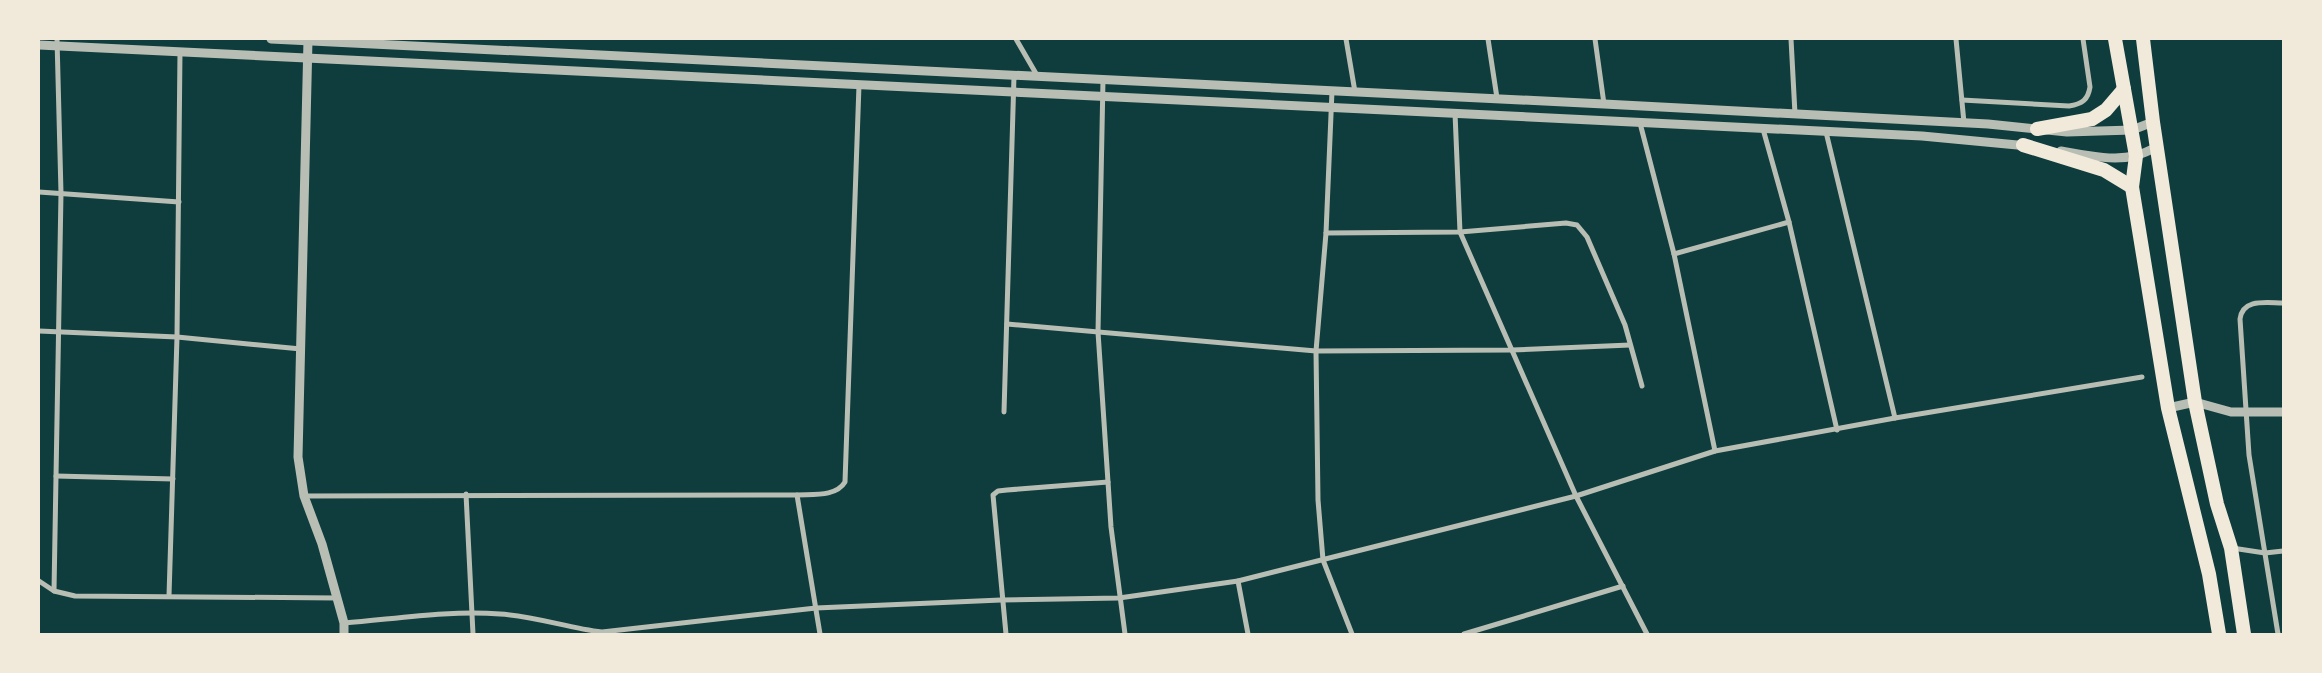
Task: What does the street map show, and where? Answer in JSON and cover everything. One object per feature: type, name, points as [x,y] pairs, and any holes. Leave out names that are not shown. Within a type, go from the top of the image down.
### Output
[{"type":"highway","points":[[2116,39],[2136,156],[2132,188],[2168,408],[2209,574],[2218,634]]},
{"type":"highway","points":[[2143,39],[2153,122],[2195,402],[2217,504],[2231,548],[2244,634]]},
{"type":"highway","points":[[2037,129],[2092,119],[2106,110],[2124,89]]},
{"type":"highway","points":[[2023,145],[2104,170],[2132,188]]},
{"type":"street","points":[[271,39],[1497,98],[1964,123],[2067,132],[2132,130],[2153,122]]},
{"type":"street","points":[[1016,39],[1038,77]]},
{"type":"street","points":[[1346,39],[1355,92]]},
{"type":"street","points":[[1488,39],[1497,98]]},
{"type":"street","points":[[1595,39],[1604,104]]},
{"type":"street","points":[[1791,39],[1795,114]]},
{"type":"street","points":[[1956,39],[1964,123]]},
{"type":"street","points":[[1962,100],[2078,105],[2085,101],[2090,87],[2083,39]]},
{"type":"street","points":[[308,40],[298,457],[304,496],[322,544],[344,623],[344,634]]},
{"type":"street","points":[[39,46],[57,42],[180,52],[308,59],[1922,136],[2023,145],[2091,156],[2136,156],[2157,147]]},
{"type":"street","points":[[54,591],[61,193],[57,42]]},
{"type":"street","points":[[169,596],[177,336],[180,52]]},
{"type":"street","points":[[1004,412],[1014,76]]},
{"type":"street","points":[[1103,80],[1098,332],[1108,482],[1119,598],[1125,634]]},
{"type":"street","points":[[304,496],[466,494],[797,495],[834,492],[841,489],[845,482],[860,85]]},
{"type":"street","points":[[1332,91],[1326,233],[1316,351],[1318,500],[1323,560],[1352,634]]},
{"type":"street","points":[[1454,113],[1460,232],[1576,496],[1647,634]]},
{"type":"street","points":[[1640,123],[1674,254],[1715,451]]},
{"type":"street","points":[[1763,129],[1789,222],[1837,430]]},
{"type":"street","points":[[1826,132],[1895,418]]},
{"type":"street","points":[[39,192],[179,202]]},
{"type":"street","points":[[1674,254],[1789,222]]},
{"type":"street","points":[[1326,233],[1460,232],[1566,223],[1577,225],[1587,237],[1625,325],[1642,386]]},
{"type":"street","points":[[2278,634],[2254,488],[2245,411],[2241,314],[2249,305],[2283,303]]},
{"type":"street","points":[[1007,324],[1316,351],[1512,350],[1630,345]]},
{"type":"street","points":[[39,331],[177,336],[301,349]]},
{"type":"street","points":[[344,623],[472,612],[530,618],[604,633],[816,608],[1001,600],[1119,598],[1238,581],[1576,496],[1715,451],[1779,438],[1837,430],[1895,418],[2142,376]]},
{"type":"street","points":[[2168,408],[2195,402],[2231,412],[2283,412]]},
{"type":"street","points":[[56,476],[173,479]]},
{"type":"street","points":[[1006,634],[1001,600],[993,495],[998,491],[1006,490],[1108,482]]},
{"type":"street","points":[[466,494],[473,634]]},
{"type":"street","points":[[797,495],[820,634]]},
{"type":"street","points":[[2231,548],[2265,553],[2283,551]]},
{"type":"street","points":[[39,581],[54,591],[75,596],[337,598]]},
{"type":"street","points":[[1238,581],[1248,634]]},
{"type":"street","points":[[1464,634],[1623,586]]},
{"type":"street","points":[[1486,627],[1490,634]]}]
